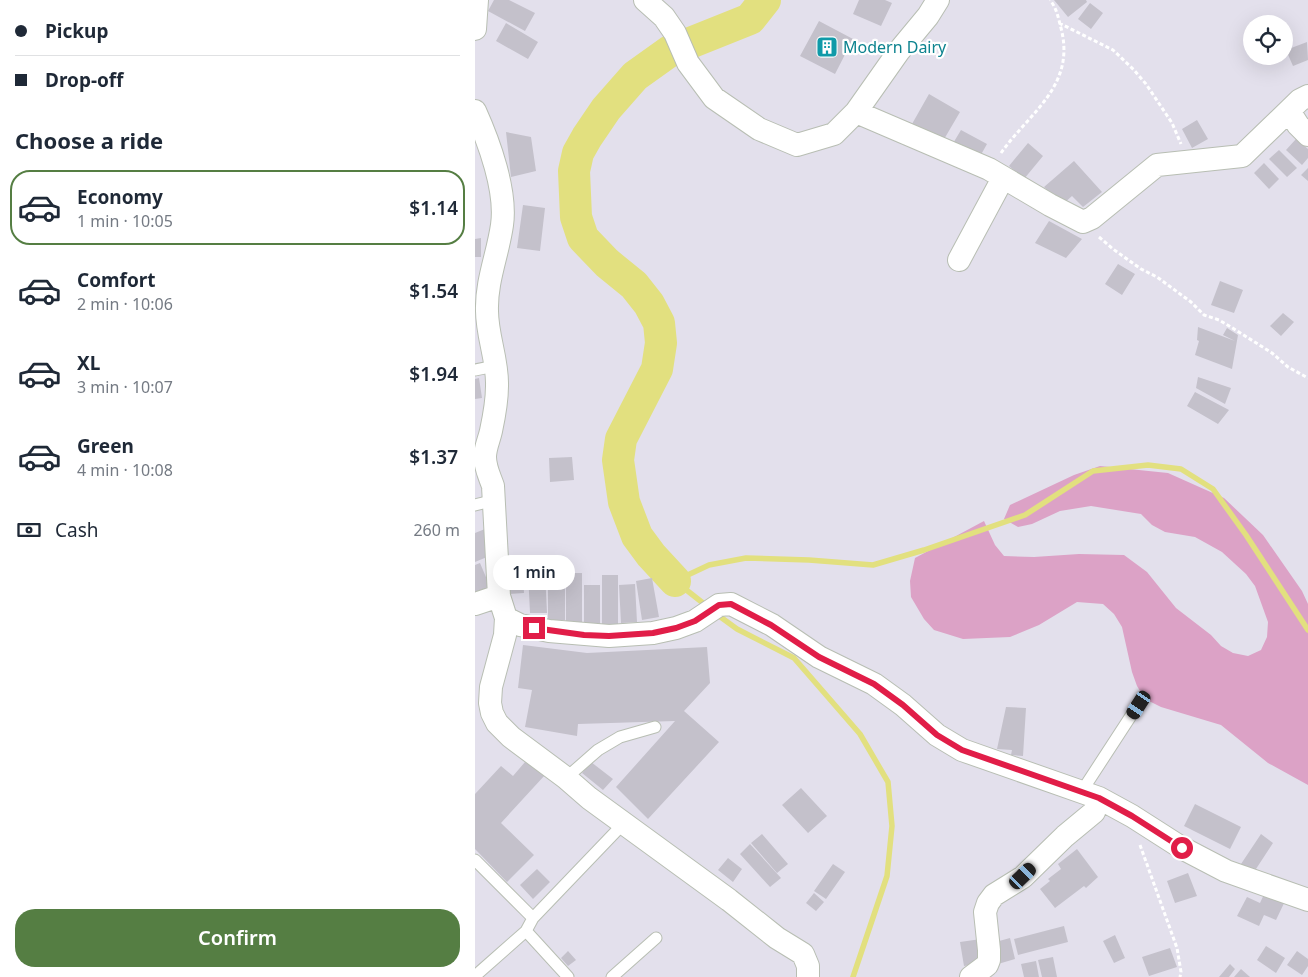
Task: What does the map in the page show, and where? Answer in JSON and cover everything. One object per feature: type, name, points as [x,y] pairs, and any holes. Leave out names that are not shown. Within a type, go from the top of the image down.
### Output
[{"type":"street","points":[[475,29],[477,0]]},
{"type":"street","points":[[645,0],[664,17],[675,33],[688,63],[714,98],[759,129],[797,145],[834,134],[856,112],[938,0]]},
{"type":"street","points":[[856,112],[996,174],[1050,206],[1083,222],[1092,218],[1157,165],[1242,156],[1300,100],[1308,96]]},
{"type":"street","points":[[475,111],[486,135],[501,188],[503,205],[502,225],[487,294],[488,330],[485,368],[497,385],[496,404],[485,459],[493,486],[485,503],[499,596],[506,618],[505,635],[491,687],[491,713],[497,723],[511,737],[624,824],[722,894],[777,938],[803,954],[808,966],[808,977]]},
{"type":"street","points":[[1289,111],[1298,125],[1308,135]]},
{"type":"street","points":[[959,260],[996,174]]},
{"type":"street","points":[[475,604],[499,596]]},
{"type":"street","points":[[506,618],[519,626],[549,631],[609,636],[653,633],[676,628],[695,621],[719,605],[731,604],[771,625],[819,657],[874,684],[903,705],[937,735],[962,750],[1091,795],[1132,816],[1182,848],[1226,871],[1308,900]]},
{"type":"street","points":[[971,977],[987,965],[989,960],[985,912],[988,903],[994,895],[1023,876],[1065,836],[1094,812],[1091,795]]},
{"type":"lane","points":[[1091,795],[1139,705]]},
{"type":"lane","points":[[566,778],[598,750],[620,737],[655,727]]},
{"type":"lane","points":[[475,976],[526,931],[533,918],[624,824]]},
{"type":"lane","points":[[475,860],[533,918]]},
{"type":"lane","points":[[526,931],[568,977]]},
{"type":"lane","points":[[611,977],[656,938]]},
{"type":"path","points":[[996,174],[1005,146],[1031,119],[1049,95],[1062,72],[1065,43],[1056,8],[1050,0]]},
{"type":"path","points":[[1059,23],[1113,50],[1134,70],[1146,84],[1172,123],[1184,149],[1199,160]]},
{"type":"path","points":[[1083,222],[1113,249],[1141,269],[1157,277],[1191,302],[1204,315],[1219,320],[1231,327],[1308,378]]},
{"type":"path","points":[[1132,816],[1134,833],[1177,948],[1182,977]]},
{"type":"shaded area","points":[[1100,466],[1168,473],[1224,498],[1263,535],[1302,591],[1308,604],[1308,785],[1268,763],[1221,725],[1161,707],[1145,699],[1137,686],[1132,672],[1122,627],[1114,614],[1103,604],[1077,602],[1039,625],[1010,637],[963,639],[934,630],[924,619],[911,597],[910,581],[915,558],[984,521],[995,545],[1004,556],[1124,555],[1147,572],[1176,608],[1211,635],[1221,646],[1233,653],[1248,656],[1261,650],[1267,637],[1268,622],[1255,586],[1246,574],[1222,552],[1195,537],[1165,532],[1152,525],[1141,514],[1091,506],[1060,511],[1032,524],[1018,527],[1004,519],[1010,505],[1074,475]]},
{"type":"building","points":[[494,0],[509,0],[535,13],[525,31],[488,11]]},
{"type":"building","points":[[859,0],[885,0],[892,3],[881,26],[853,14]]},
{"type":"building","points":[[1054,0],[1086,0],[1087,2],[1068,17]]},
{"type":"building","points":[[1090,3],[1103,13],[1091,29],[1078,19]]},
{"type":"building","name":"Modern Dairy","points":[[819,21],[853,39],[835,74],[800,56]]},
{"type":"building","points":[[506,23],[538,42],[528,59],[496,41]]},
{"type":"building","points":[[1307,42],[1308,60],[1293,66],[1293,47]]},
{"type":"building","points":[[929,94],[960,112],[943,141],[912,124]]},
{"type":"building","points":[[1197,120],[1208,139],[1192,148],[1182,129]]},
{"type":"building","points":[[961,130],[987,144],[978,160],[952,145]]},
{"type":"building","points":[[506,132],[531,137],[536,171],[511,177]]},
{"type":"building","points":[[1296,139],[1308,149],[1308,158],[1302,165],[1286,150]]},
{"type":"building","points":[[1028,143],[1043,156],[1024,179],[1009,166]]},
{"type":"building","points":[[1279,150],[1297,168],[1287,177],[1269,159]]},
{"type":"building","points":[[1074,161],[1102,192],[1083,207],[1072,196],[1062,205],[1044,187]]},
{"type":"building","points":[[1264,163],[1279,179],[1269,189],[1254,173]]},
{"type":"building","points":[[1308,168],[1308,181],[1301,175]]},
{"type":"building","points":[[523,205],[545,208],[540,251],[517,248]]},
{"type":"building","points":[[1049,221],[1082,239],[1066,258],[1035,243]]},
{"type":"building","points":[[481,238],[481,257],[475,257],[475,239]]},
{"type":"building","points":[[1118,264],[1135,274],[1122,295],[1105,284]]},
{"type":"building","points":[[1220,281],[1243,290],[1234,313],[1211,305]]},
{"type":"building","points":[[1283,313],[1294,322],[1281,336],[1270,326]]},
{"type":"building","points":[[1198,327],[1235,341],[1223,335],[1227,328],[1238,335],[1232,369],[1195,355],[1199,341],[1197,340]]},
{"type":"building","points":[[1198,377],[1231,388],[1225,404],[1196,388]]},
{"type":"building","points":[[479,378],[482,398],[475,399],[475,379]]},
{"type":"building","points":[[1195,392],[1229,410],[1218,424],[1187,406]]},
{"type":"building","points":[[572,457],[574,480],[550,482],[549,458]]},
{"type":"building","points":[[485,529],[487,557],[475,562],[475,533]]},
{"type":"building","points":[[480,563],[491,589],[475,596],[475,565]]},
{"type":"building","points":[[548,569],[565,569],[565,620],[548,620]]},
{"type":"building","points":[[528,572],[545,572],[547,613],[530,613]]},
{"type":"building","points":[[566,573],[582,573],[582,623],[566,623]]},
{"type":"building","points":[[523,575],[524,593],[509,594],[508,576]]},
{"type":"building","points":[[602,575],[618,575],[618,624],[602,625]]},
{"type":"building","points":[[652,578],[659,617],[642,620],[636,581]]},
{"type":"building","points":[[635,584],[637,622],[621,623],[619,585]]},
{"type":"building","points":[[584,585],[600,585],[600,626],[584,626]]},
{"type":"building","points":[[523,645],[587,653],[707,647],[710,683],[684,711],[719,742],[648,819],[616,787],[675,721],[578,724],[577,736],[525,727],[532,690],[518,688]]},
{"type":"building","points":[[1006,707],[1026,708],[1023,756],[1011,755],[1012,750],[997,749]]},
{"type":"building","points":[[525,762],[545,775],[501,823],[534,855],[507,882],[475,849],[475,794],[501,766],[513,776]]},
{"type":"building","points":[[591,762],[613,779],[603,790],[582,773]]},
{"type":"building","points":[[801,788],[827,816],[808,833],[782,805]]},
{"type":"building","points":[[1195,804],[1241,827],[1230,849],[1184,826]]},
{"type":"building","points":[[762,834],[788,864],[777,873],[751,843]]},
{"type":"building","points":[[1261,834],[1273,843],[1254,872],[1241,864]]},
{"type":"building","points":[[750,844],[781,878],[770,887],[740,854]]},
{"type":"building","points":[[1077,849],[1098,877],[1086,888],[1084,886],[1055,908],[1040,889],[1050,881],[1048,879],[1061,869],[1058,864]]},
{"type":"building","points":[[728,858],[742,869],[733,882],[718,870]]},
{"type":"building","points":[[833,864],[845,872],[826,899],[814,891]]},
{"type":"building","points":[[537,869],[550,882],[533,899],[520,885]]},
{"type":"building","points":[[1188,873],[1197,896],[1175,903],[1167,881]]},
{"type":"building","points":[[1266,890],[1286,899],[1276,920],[1264,915],[1259,926],[1237,916],[1247,897],[1260,903]]},
{"type":"building","points":[[814,893],[824,902],[816,911],[806,903]]},
{"type":"building","points":[[1064,926],[1068,942],[1018,955],[1014,939]]},
{"type":"building","points":[[1115,935],[1125,958],[1114,963],[1103,941]]},
{"type":"building","points":[[1010,938],[1015,959],[998,964],[992,943]]},
{"type":"building","points":[[981,939],[984,963],[964,966],[960,942]]},
{"type":"building","points":[[1266,946],[1285,958],[1276,973],[1257,960]]},
{"type":"building","points":[[1170,948],[1177,967],[1149,976],[1142,957]]},
{"type":"building","points":[[568,951],[576,960],[568,966],[561,958]]},
{"type":"building","points":[[1297,951],[1308,959],[1308,966],[1302,975],[1287,965]]},
{"type":"building","points":[[1053,957],[1057,977],[1042,977],[1038,960]]},
{"type":"building","points":[[1036,961],[1039,977],[1024,977],[1021,964]]},
{"type":"building","points":[[1230,964],[1235,969],[1229,977],[1219,977]]},
{"type":"building","points":[[1241,969],[1250,977],[1234,977]]},
{"type":"waterway","points":[[675,581],[651,555],[637,536],[624,502],[618,460],[621,439],[657,369],[661,343],[659,323],[649,304],[634,285],[607,263],[583,238],[576,217],[574,171],[578,153],[587,137],[606,109],[635,76],[670,51],[750,19],[765,0]]},
{"type":"waterway","points":[[708,607],[675,581],[709,565],[746,558],[873,565],[924,550],[1025,515],[1093,471],[1148,465],[1181,469],[1213,489],[1246,535],[1308,630]]},
{"type":"waterway","points":[[715,613],[737,629],[794,658],[860,734],[888,782],[892,826],[887,876],[853,977]]},
{"type":"place","name":"Modern Dairy","points":[[827,47]]},
{"type":"route","points":[[534,628],[584,635],[609,636],[653,633],[676,628],[695,621],[719,605],[731,604],[771,625],[819,657],[874,684],[903,705],[937,735],[962,750],[1099,798],[1132,816],[1182,848]]}]
